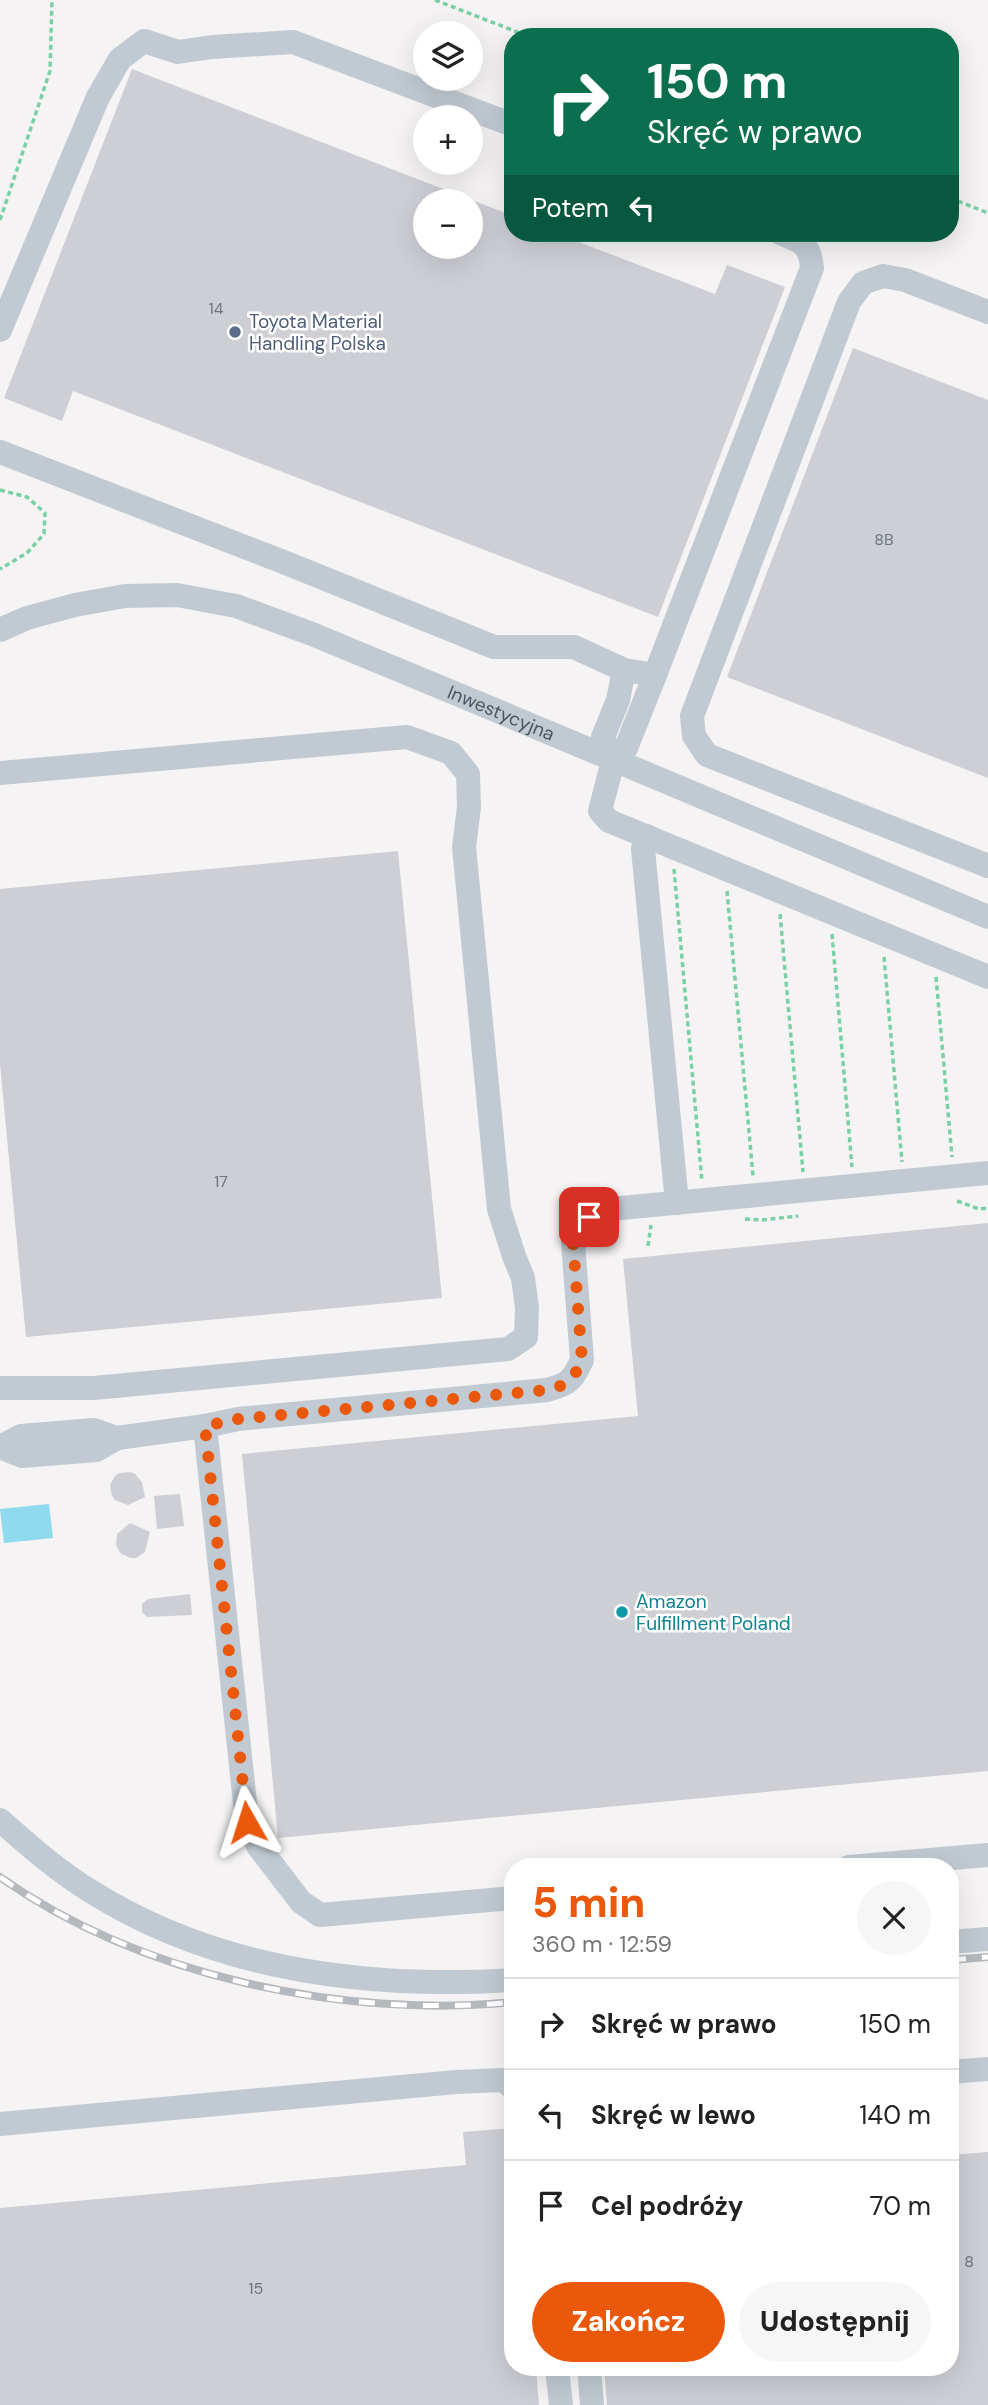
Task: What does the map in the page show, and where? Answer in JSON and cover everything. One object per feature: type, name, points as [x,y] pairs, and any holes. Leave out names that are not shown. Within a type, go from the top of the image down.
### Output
[{"type":"street","points":[[0,330],[98,97],[120,59],[144,41],[178,52],[293,42],[504,122]]},
{"type":"street","points":[[802,242],[811,254],[812,268],[626,748],[613,761],[600,811],[609,821],[988,977]]},
{"type":"street","points":[[988,312],[905,280],[883,276],[863,283],[849,302],[692,716],[694,736],[707,755],[988,866]]},
{"type":"street","points":[[0,452],[281,561],[494,648],[575,648],[624,670],[655,675]]},
{"type":"street","name":"Inwestycyjna","points":[[0,630],[27,618],[63,608],[125,596],[177,596],[236,606],[362,655],[988,917]]},
{"type":"street","points":[[613,761],[603,737],[618,700],[624,670]]},
{"type":"street","points":[[0,773],[407,737],[451,753],[468,774],[469,807],[464,846],[499,1209],[523,1278],[527,1308],[526,1337],[508,1349],[94,1388],[0,1388]]},
{"type":"street","points":[[647,836],[643,849],[677,1203]]},
{"type":"street","points":[[117,1438],[238,1419],[548,1390],[566,1385],[575,1375],[582,1360],[573,1243],[580,1227],[600,1210],[988,1173]]},
{"type":"street","points":[[205,1426],[247,1822],[258,1846],[301,1902],[320,1915],[504,1899]]},
{"type":"street","points":[[0,1820],[41,1856],[92,1892],[139,1918],[187,1939],[247,1959],[318,1975],[374,1980],[451,1984],[504,1981]]},
{"type":"street","points":[[945,1858],[988,1854]]},
{"type":"street","points":[[959,1941],[988,1939]]},
{"type":"street","points":[[959,2071],[988,2069]]},
{"type":"street","points":[[0,2124],[456,2082],[504,2081]]},
{"type":"street","points":[[558,2376],[561,2405]]},
{"type":"street","points":[[590,2376],[592,2405]]},
{"type":"path","points":[[0,220],[50,71],[52,0]]},
{"type":"path","points":[[435,0],[507,28]]},
{"type":"path","points":[[959,202],[988,213]]},
{"type":"path","points":[[0,490],[27,497],[45,513],[44,534],[27,552],[0,569]]},
{"type":"path","points":[[674,862],[703,1184]]},
{"type":"path","points":[[726,884],[753,1179]]},
{"type":"path","points":[[779,906],[803,1174]]},
{"type":"path","points":[[831,927],[852,1169]]},
{"type":"path","points":[[883,948],[902,1164]]},
{"type":"path","points":[[935,970],[953,1160]]},
{"type":"path","points":[[957,1201],[979,1209],[988,1208]]},
{"type":"water","points":[[49,1504],[53,1538],[4,1543],[0,1509]]},
{"type":"building","points":[[132,69],[443,189],[413,189],[413,259],[483,259],[483,204],[504,213],[504,242],[579,242],[715,294],[727,265],[785,287],[658,617],[73,391],[62,421],[4,398]]},
{"type":"building","points":[[853,348],[988,400],[988,778],[727,677]]},
{"type":"building","points":[[398,851],[442,1298],[26,1337],[0,1064],[0,889]]},
{"type":"building","name":"Amazon Fulfillment Poland","points":[[988,1223],[988,1771],[278,1838],[242,1454],[638,1416],[623,1259]]},
{"type":"building","points":[[130,1472],[142,1482],[145,1497],[128,1505],[115,1500],[110,1485],[119,1473]]},
{"type":"building","points":[[180,1494],[184,1526],[157,1529],[154,1496]]},
{"type":"building","points":[[130,1523],[150,1532],[145,1552],[136,1558],[121,1554],[116,1545],[117,1534]]},
{"type":"building","points":[[190,1594],[192,1615],[147,1617],[142,1612],[142,1604],[148,1599]]},
{"type":"building","points":[[504,2129],[504,2376],[537,2376],[539,2405],[0,2405],[0,2208],[466,2165],[463,2132]]},
{"type":"building","points":[[988,2152],[988,2405],[607,2405],[605,2376],[959,2376],[959,2154]]},
{"type":"railway","points":[[0,1877],[55,1911],[115,1941],[179,1965],[246,1983],[313,1996],[381,2004],[448,2006],[504,2003]]},
{"type":"railway","points":[[959,1959],[988,1957]]},
{"type":"place","name":"Toyota Material Handling Polska","points":[[235,332]]},
{"type":"place","name":"Amazon Fulfillment Poland","points":[[622,1612]]},
{"type":"route","points":[[247,1822],[205,1426],[238,1419],[548,1390],[566,1385],[575,1375],[582,1360],[573,1243],[580,1227],[589,1217]]}]
